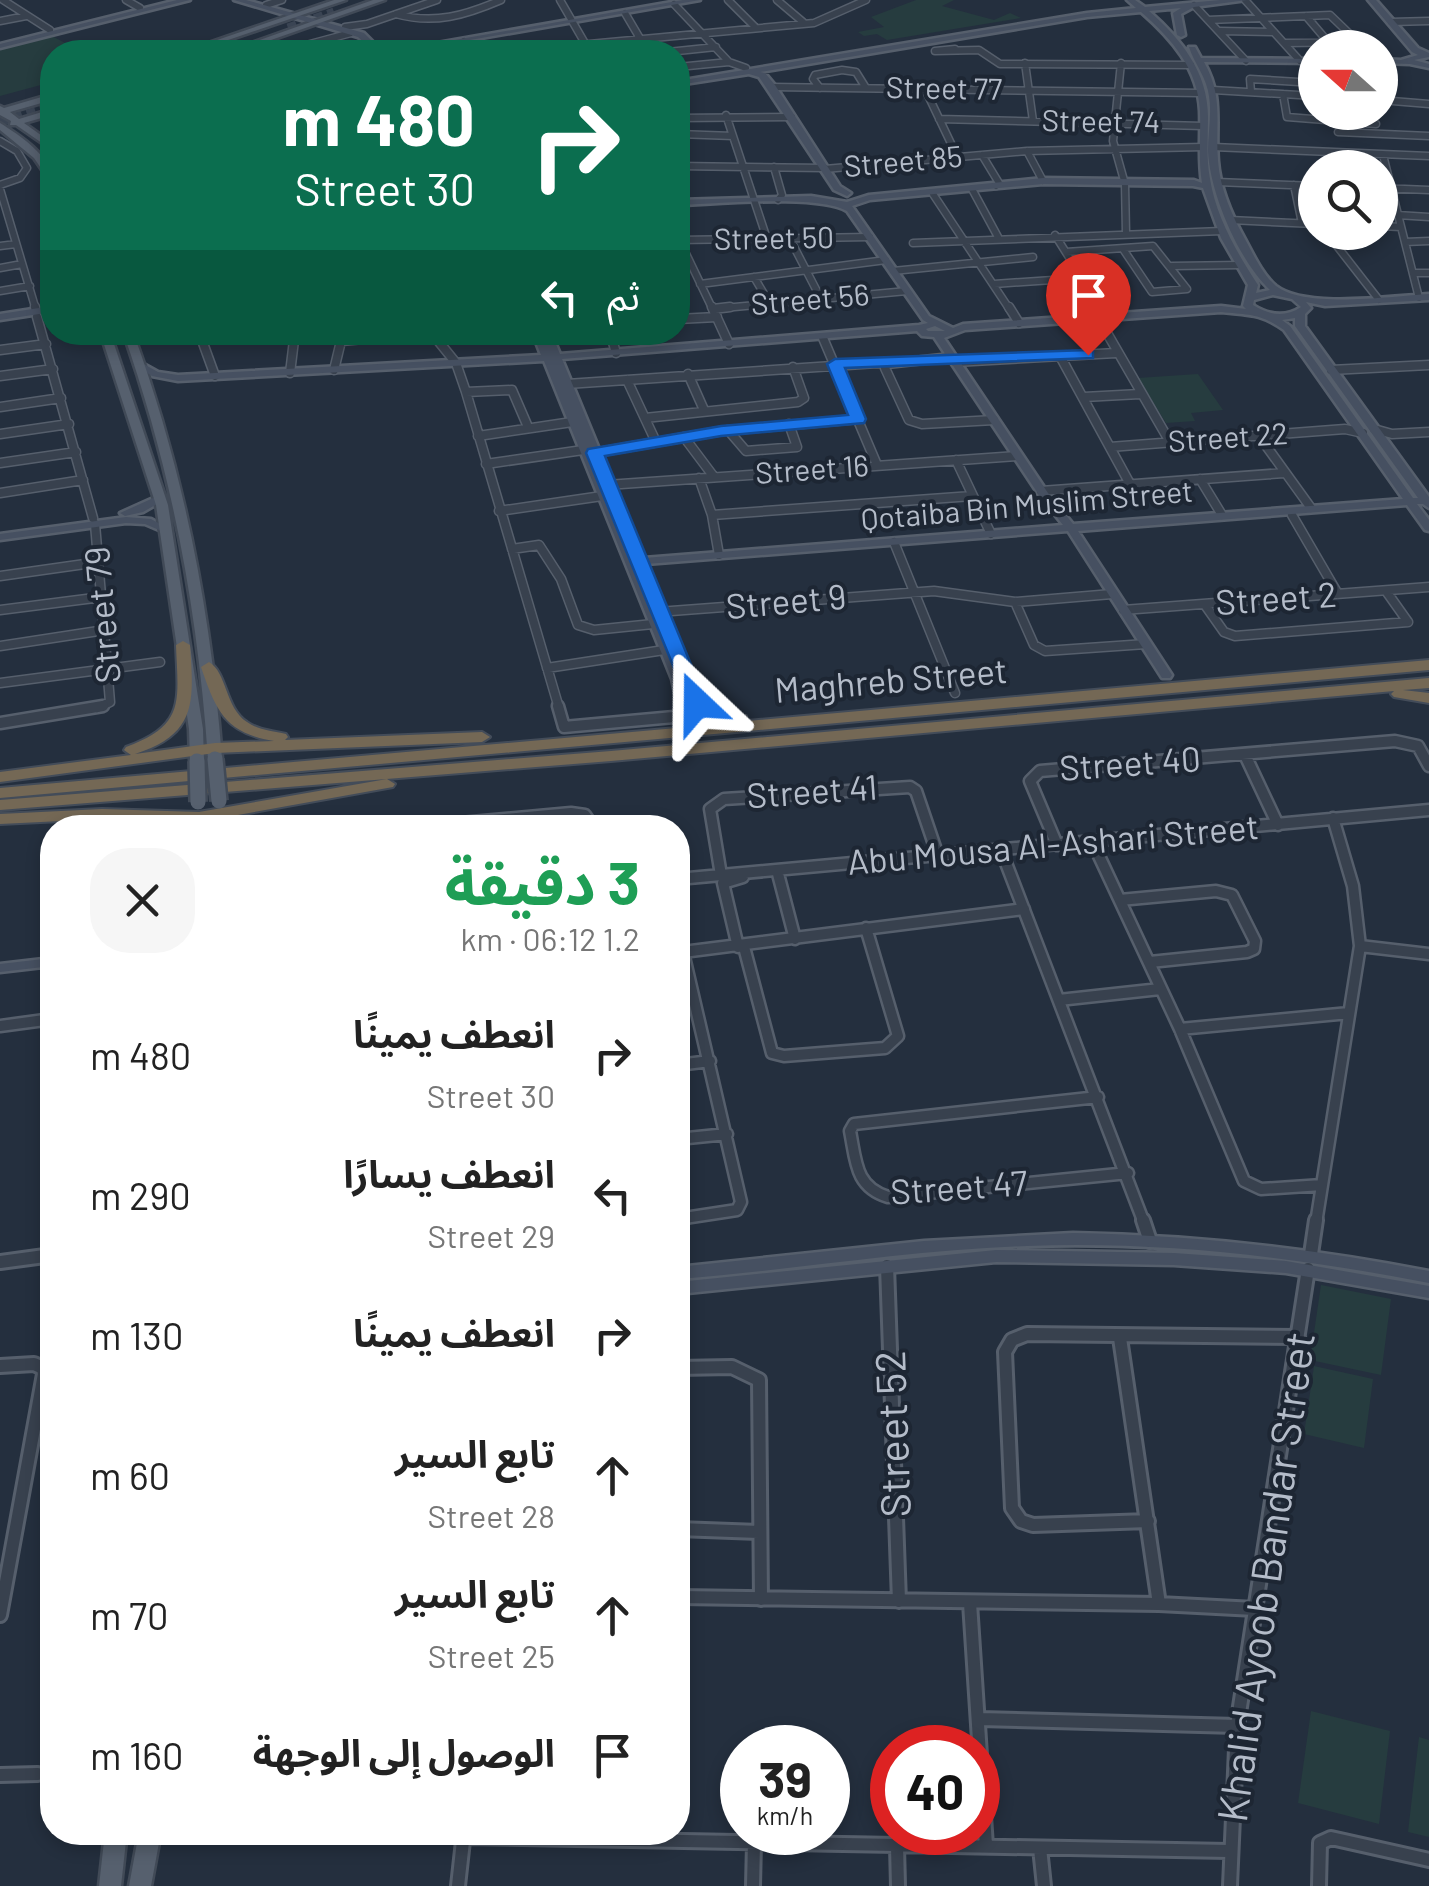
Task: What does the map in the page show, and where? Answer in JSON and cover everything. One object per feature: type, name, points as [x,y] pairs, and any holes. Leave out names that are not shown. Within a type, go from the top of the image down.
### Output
[{"type":"highway","points":[[66,768],[145,746],[159,740],[180,721],[185,711],[183,645]]},
{"type":"highway","name":"Maghreb Street","points":[[0,792],[1429,663]]},
{"type":"highway","points":[[209,666],[230,720],[252,732],[276,737],[386,741]]},
{"type":"highway","name":"Maghreb Street","points":[[0,805],[1429,684]]},
{"type":"highway","points":[[1233,700],[1398,694],[1429,698]]},
{"type":"highway","points":[[690,705],[724,717],[807,718]]},
{"type":"highway","points":[[0,778],[66,768],[386,741],[688,730]]},
{"type":"highway","points":[[220,814],[360,789],[610,756]]},
{"type":"highway","points":[[263,815],[360,789]]},
{"type":"highway","points":[[0,819],[40,817]]},
{"type":"main road","points":[[340,23],[342,0]]},
{"type":"main road","points":[[340,23],[354,0]]},
{"type":"main road","points":[[246,40],[316,22],[340,23],[369,0]]},
{"type":"main road","points":[[254,40],[290,28],[340,23],[381,0]]},
{"type":"main road","points":[[280,5],[340,23]]},
{"type":"main road","points":[[265,26],[273,19],[266,8]]},
{"type":"main road","points":[[222,40],[295,17],[340,23]]},
{"type":"main road","points":[[260,40],[290,28]]},
{"type":"main road","points":[[1,108],[40,106]]},
{"type":"main road","points":[[1,108],[39,137],[40,133]]},
{"type":"main road","points":[[0,126],[40,110]]},
{"type":"main road","points":[[0,126],[40,158]]},
{"type":"main road","points":[[0,140],[26,145]]},
{"type":"main road","points":[[109,345],[160,498],[183,645],[220,814]]},
{"type":"main road","points":[[133,345],[168,461],[209,666],[199,815]]},
{"type":"main road","points":[[110,1886],[115,1845]]},
{"type":"main road","points":[[140,1886],[148,1845]]},
{"type":"street","points":[[126,0],[140,8]]},
{"type":"street","points":[[0,44],[172,0]]},
{"type":"street","points":[[0,44],[186,0]]},
{"type":"street","points":[[238,0],[316,22]]},
{"type":"street","points":[[252,0],[266,8],[280,5],[295,17]]},
{"type":"street","points":[[312,40],[340,23],[396,14],[437,0]]},
{"type":"street","points":[[396,14],[430,23],[501,0]]},
{"type":"street","points":[[560,0],[584,40]]},
{"type":"street","points":[[454,40],[696,0]]},
{"type":"street","points":[[728,0],[755,27]]},
{"type":"street","points":[[776,0],[804,22]]},
{"type":"street","points":[[628,40],[814,23],[866,0]]},
{"type":"street","points":[[1095,10],[1118,0]]},
{"type":"street","points":[[690,67],[731,66],[762,72],[932,40],[955,42],[1003,27],[1142,4],[1244,0],[1298,59]]},
{"type":"street","points":[[1372,0],[1427,68]]},
{"type":"street","points":[[3,1],[50,30]]},
{"type":"street","points":[[464,40],[677,2]]},
{"type":"street","points":[[677,2],[731,66]]},
{"type":"street","points":[[1193,2],[1246,61]]},
{"type":"street","points":[[1193,2],[1176,13],[1202,92],[1203,126],[1222,231],[1253,285],[1250,308],[1285,326],[1345,399],[1359,429],[1387,437],[1429,432]]},
{"type":"street","points":[[690,79],[1095,10],[1218,2]]},
{"type":"street","points":[[1142,4],[1182,35]]},
{"type":"street","points":[[1142,4],[1193,61],[1213,90],[1216,106],[1208,147]]},
{"type":"street","points":[[625,12],[639,39]]},
{"type":"street","points":[[1208,20],[1332,15],[1348,30]]},
{"type":"street","points":[[0,22],[26,16]]},
{"type":"street","points":[[1306,16],[1318,30]]},
{"type":"street","points":[[1047,22],[1134,19],[1156,27],[1180,47]]},
{"type":"street","points":[[1390,22],[1429,20]]},
{"type":"street","points":[[340,23],[369,40]]},
{"type":"street","points":[[1219,31],[1274,32]]},
{"type":"street","name":"Street 77","points":[[955,42],[986,52],[1000,64],[1193,61]]},
{"type":"street","points":[[1284,43],[1298,43]]},
{"type":"street","points":[[690,50],[716,47]]},
{"type":"street","points":[[1193,61],[1298,61]]},
{"type":"street","points":[[1122,62],[1112,122],[1112,150],[1120,181],[1125,184],[1126,233]]},
{"type":"street","points":[[1026,64],[1033,121]]},
{"type":"street","points":[[690,78],[731,66]]},
{"type":"street","points":[[820,88],[815,76],[848,70],[856,72],[866,88]]},
{"type":"street","points":[[762,72],[837,194],[851,204],[929,327],[1166,675]]},
{"type":"street","points":[[1251,92],[1250,79],[1298,83]]},
{"type":"street","name":"Street 77","points":[[772,87],[1202,92]]},
{"type":"street","points":[[926,89],[956,156]]},
{"type":"street","points":[[1213,90],[1298,95]]},
{"type":"street","points":[[1283,94],[1287,116],[1298,117]]},
{"type":"street","points":[[1398,101],[1429,104]]},
{"type":"street","points":[[726,115],[767,239]]},
{"type":"street","points":[[690,117],[792,117]]},
{"type":"street","name":"Street 74","points":[[938,119],[1203,126]]},
{"type":"street","points":[[1377,130],[1377,134]]},
{"type":"street","points":[[1337,150],[1338,132],[1429,136]]},
{"type":"street","points":[[690,134],[733,136]]},
{"type":"street","points":[[0,140],[17,151],[27,168],[20,178],[0,187]]},
{"type":"street","name":"Street 85","points":[[690,166],[825,169],[1027,151],[1208,147],[1298,150]]},
{"type":"street","points":[[1027,151],[1043,181]]},
{"type":"street","name":"Street 85","points":[[982,154],[999,182],[996,186]]},
{"type":"street","name":"Street 85","points":[[1398,155],[1429,156]]},
{"type":"street","points":[[774,167],[782,195],[778,200]]},
{"type":"street","points":[[690,202],[837,194],[851,204],[1043,181],[1298,185]]},
{"type":"street","points":[[1212,184],[1268,284],[1285,294]]},
{"type":"street","points":[[1294,185],[1298,204]]},
{"type":"street","name":"Street 79","points":[[0,187],[40,324]]},
{"type":"street","points":[[972,189],[998,236]]},
{"type":"street","points":[[1398,189],[1429,190]]},
{"type":"street","points":[[933,194],[1020,323]]},
{"type":"street","points":[[1221,309],[1268,292],[1325,303],[1424,298],[1413,274],[1398,216],[1429,217]]},
{"type":"street","points":[[1230,220],[1298,223]]},
{"type":"street","points":[[0,225],[10,223]]},
{"type":"street","points":[[913,243],[998,236],[1222,231]]},
{"type":"street","points":[[1055,235],[1106,317]]},
{"type":"street","name":"Street 50","points":[[690,239],[870,237]]},
{"type":"street","points":[[790,239],[821,299]]},
{"type":"street","points":[[1405,242],[1429,241]]},
{"type":"street","points":[[0,246],[16,244]]},
{"type":"street","points":[[1066,252],[1123,248],[1153,246],[1172,266],[1185,291],[1152,292],[1123,248]]},
{"type":"street","points":[[1172,266],[1234,255],[1245,249]]},
{"type":"street","points":[[1340,250],[1379,300]]},
{"type":"street","points":[[893,271],[1033,257]]},
{"type":"street","points":[[700,284],[886,260]]},
{"type":"street","points":[[0,268],[22,264]]},
{"type":"street","points":[[690,264],[728,344]]},
{"type":"street","points":[[1413,274],[1429,273]]},
{"type":"street","points":[[754,277],[770,304]]},
{"type":"street","points":[[994,284],[1082,278]]},
{"type":"street","points":[[0,290],[30,286]]},
{"type":"street","name":"Street 56","points":[[690,317],[770,304],[906,291]]},
{"type":"street","points":[[1298,298],[1306,304],[1300,326],[1330,368],[1359,429],[1422,504]]},
{"type":"street","points":[[148,397],[160,383],[178,378],[551,357],[1221,309],[1263,315],[1303,312],[1325,303]]},
{"type":"street","points":[[0,320],[40,314]]},
{"type":"street","points":[[929,327],[938,336]]},
{"type":"street","points":[[1108,333],[1170,442]]},
{"type":"street","points":[[823,338],[878,465]]},
{"type":"street","points":[[1298,343],[1307,343],[1330,368],[1425,365],[1429,376]]},
{"type":"street","points":[[0,350],[40,345]]},
{"type":"street","name":"Street 79","points":[[0,723],[110,702],[94,521],[46,345]]},
{"type":"street","points":[[204,345],[215,376]]},
{"type":"street","points":[[290,373],[293,345]]},
{"type":"street","points":[[334,370],[337,345]]},
{"type":"street","points":[[441,345],[456,363],[466,392],[564,727],[674,717],[690,705]]},
{"type":"street","points":[[544,345],[567,384],[589,452],[690,705]]},
{"type":"street","points":[[549,345],[572,422],[589,452]]},
{"type":"street","points":[[614,345],[616,352]]},
{"type":"street","points":[[567,384],[835,364],[1116,353]]},
{"type":"street","points":[[1060,356],[1130,484]]},
{"type":"street","points":[[892,362],[885,368],[914,423],[994,420]]},
{"type":"street","points":[[140,365],[155,374],[178,378]]},
{"type":"street","points":[[646,418],[803,400],[793,367]]},
{"type":"street","points":[[0,376],[53,368]]},
{"type":"street","points":[[688,374],[704,410]]},
{"type":"street","points":[[627,380],[656,442]]},
{"type":"street","points":[[466,392],[510,389],[528,427]]},
{"type":"street","points":[[1084,398],[1140,394]]},
{"type":"street","points":[[0,407],[61,398]]},
{"type":"street","points":[[486,464],[728,430],[858,419]]},
{"type":"street","points":[[478,436],[572,422]]},
{"type":"street","points":[[0,434],[69,424]]},
{"type":"street","points":[[728,430],[746,451],[797,447],[789,424]]},
{"type":"street","name":"Street 22","points":[[1110,447],[1359,429]]},
{"type":"street","points":[[1260,436],[1311,508]]},
{"type":"street","points":[[684,437],[714,477]]},
{"type":"street","points":[[1387,437],[1422,504]]},
{"type":"street","points":[[0,463],[76,452]]},
{"type":"street","name":"Street 16","points":[[500,511],[604,490],[699,478],[1017,456]]},
{"type":"street","points":[[956,460],[991,534]]},
{"type":"street","points":[[1041,491],[1284,472]]},
{"type":"street","points":[[699,478],[712,515],[719,556]]},
{"type":"street","points":[[1200,479],[1222,515]]},
{"type":"street","points":[[0,493],[83,480]]},
{"type":"street","points":[[712,515],[972,496]]},
{"type":"street","points":[[127,517],[160,498]]},
{"type":"street","name":"Qotaiba Bin Muslim Street","points":[[634,565],[991,534],[1422,504]]},
{"type":"street","name":"Qotaiba Bin Muslim Street","points":[[634,565],[1311,508],[1390,506]]},
{"type":"street","points":[[1292,515],[1338,594]]},
{"type":"street","points":[[0,534],[127,517],[166,530]]},
{"type":"street","name":"Street 9","points":[[512,549],[539,544],[560,579],[578,625],[594,630],[655,618],[913,592],[948,592],[1015,602],[1112,594]]},
{"type":"street","points":[[894,544],[955,693]]},
{"type":"street","points":[[0,576],[98,562]]},
{"type":"street","name":"Street 2","points":[[1123,610],[1429,588]]},
{"type":"street","points":[[1205,605],[1224,632],[1235,636],[1408,622],[1386,591]]},
{"type":"street","points":[[0,610],[102,596]]},
{"type":"street","points":[[1015,602],[1034,645],[1052,652],[1146,644]]},
{"type":"street","points":[[655,618],[664,650],[690,705]]},
{"type":"street","points":[[0,646],[105,630]]},
{"type":"street","points":[[547,668],[664,650]]},
{"type":"street","points":[[0,683],[160,662]]},
{"type":"street","name":"Street 40","points":[[1057,845],[1030,781],[1040,771],[1410,742],[1418,746],[1429,766]]},
{"type":"street","name":"Street 40","points":[[1245,755],[1278,824]]},
{"type":"street","name":"Street 41","points":[[721,876],[710,808],[724,799],[910,786],[916,791],[938,856]]},
{"type":"street","name":"Abu Mousa Al-Ashari Street","points":[[690,878],[1429,810]]},
{"type":"street","points":[[559,815],[586,815]]},
{"type":"street","name":"Khalid Ayoob Bandar Street","points":[[1230,1886],[1237,1726],[1360,946],[1353,886],[1333,818]]},
{"type":"street","points":[[1092,841],[1150,962],[1244,1180],[1261,1189],[1322,1185]]},
{"type":"street","points":[[1001,850],[1128,1173],[1150,1240]]},
{"type":"street","points":[[776,870],[796,939]]},
{"type":"street","points":[[742,873],[742,880],[722,884],[772,1054],[885,1048],[898,1036],[866,928]]},
{"type":"street","points":[[1120,900],[1216,892],[1232,895],[1255,941],[1254,949],[1248,952],[1150,962]]},
{"type":"street","points":[[690,951],[1024,909]]},
{"type":"street","points":[[1360,946],[1429,954]]},
{"type":"street","points":[[0,968],[40,963]]},
{"type":"street","points":[[690,980],[741,1202],[737,1210],[690,1217]]},
{"type":"street","points":[[1059,1000],[1160,990]]},
{"type":"street","points":[[690,994],[694,994]]},
{"type":"street","points":[[1180,1029],[1349,1013]]},
{"type":"street","points":[[0,1026],[40,1021]]},
{"type":"street","points":[[690,1064],[710,1061]]},
{"type":"street","name":"Street 47","points":[[1098,1097],[854,1124],[850,1131],[862,1186],[871,1194],[888,1197],[1128,1173]]},
{"type":"street","points":[[690,1138],[726,1134]]},
{"type":"street","points":[[1074,1248],[1150,1240],[1429,1277]]},
{"type":"street","points":[[690,1280],[887,1266],[1044,1248]]},
{"type":"street","points":[[690,1280],[1074,1248],[1174,1258],[1309,1262],[1429,1292]]},
{"type":"street","points":[[0,1262],[40,1257]]},
{"type":"street","name":"Street 52","points":[[887,1266],[899,1601]]},
{"type":"street","points":[[1148,1521],[1034,1525],[1021,1521],[1012,1508],[1005,1352],[1012,1340],[1027,1334],[1298,1337]]},
{"type":"street","points":[[1120,1338],[1159,1604]]},
{"type":"street","points":[[0,1366],[40,1367]]},
{"type":"street","points":[[690,1368],[740,1368],[752,1372],[758,1380],[761,1599]]},
{"type":"street","points":[[0,1614],[40,1396]]},
{"type":"street","points":[[690,1529],[759,1532]]},
{"type":"street","points":[[690,1598],[1159,1604],[1254,1609]]},
{"type":"street","points":[[970,1604],[980,1725]]},
{"type":"street","points":[[980,1719],[1237,1726]]},
{"type":"street","points":[[0,1776],[38,1774]]},
{"type":"street","points":[[1320,1886],[1320,1843],[1331,1838],[1429,1860]]},
{"type":"street","points":[[690,1840],[720,1841]]},
{"type":"street","points":[[458,1886],[463,1845]]},
{"type":"street","points":[[1000,1847],[1229,1851]]},
{"type":"street","points":[[1040,1848],[1044,1886]]},
{"type":"street","points":[[753,1886],[754,1855]]},
{"type":"street","points":[[896,1855],[898,1886]]},
{"type":"green space","points":[[916,0],[954,0],[942,6],[994,20],[1010,13],[1021,18],[887,40],[877,34],[864,36],[858,32],[884,27],[871,17]]},
{"type":"green space","points":[[50,35],[59,40],[40,40],[40,85],[0,96],[0,48]]},
{"type":"green space","points":[[1198,374],[1223,410],[1191,413],[1195,421],[1166,423],[1138,378]]},
{"type":"green space","points":[[1321,1285],[1391,1299],[1381,1375],[1310,1360]]},
{"type":"green space","points":[[1314,1366],[1373,1379],[1364,1448],[1304,1434]]},
{"type":"green space","points":[[1311,1711],[1390,1731],[1379,1824],[1298,1803]]},
{"type":"green space","points":[[1419,1737],[1429,1740],[1429,1837],[1408,1832]]},
{"type":"tunnel","points":[[288,28],[334,12]]},
{"type":"tunnel","points":[[0,122],[40,110]]},
{"type":"route","points":[[697,703],[594,453],[721,431],[858,419],[835,364],[1088,355]]}]
